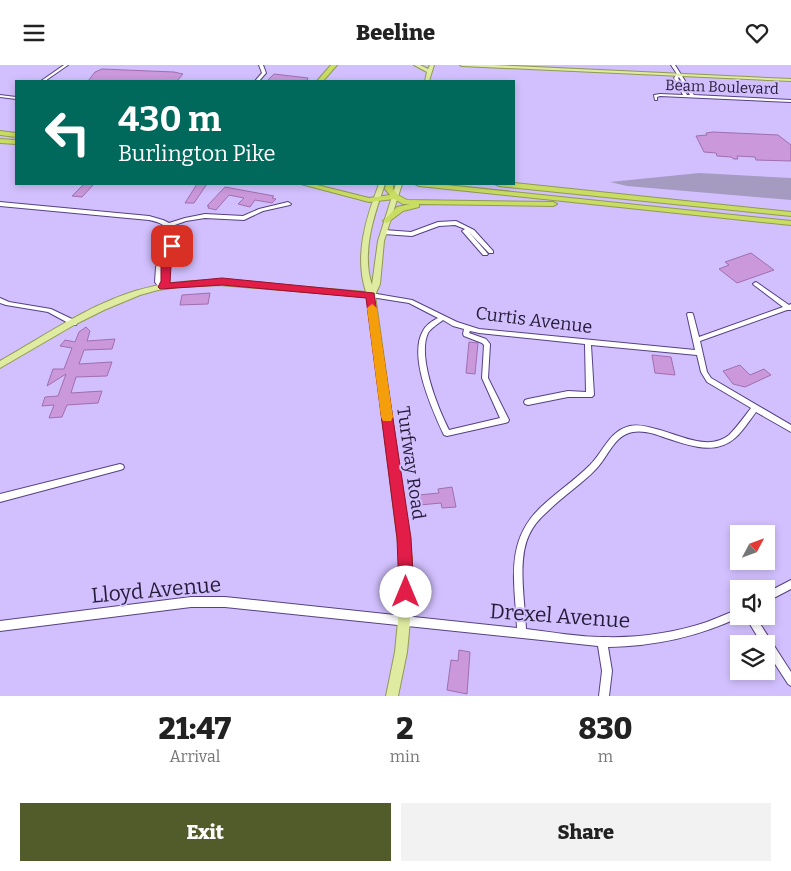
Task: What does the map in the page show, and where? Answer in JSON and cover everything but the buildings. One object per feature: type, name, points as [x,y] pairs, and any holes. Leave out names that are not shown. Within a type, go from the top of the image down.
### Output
[{"type":"highway","points":[[321,80],[334,65]]},
{"type":"highway","points":[[326,80],[338,65]]},
{"type":"highway","points":[[0,132],[15,133]]},
{"type":"highway","points":[[0,141],[15,142]]},
{"type":"highway","points":[[309,185],[361,198],[377,200],[395,197]]},
{"type":"highway","points":[[390,185],[389,189],[395,197],[406,202],[617,205]]},
{"type":"highway","points":[[428,185],[791,223]]},
{"type":"highway","points":[[509,185],[791,214]]},
{"type":"highway","points":[[361,198],[374,209]]},
{"type":"highway","points":[[388,221],[400,209],[426,203]]},
{"type":"main road","points":[[416,65],[430,72]]},
{"type":"main road","points":[[427,80],[432,65]]},
{"type":"main road","points":[[462,65],[791,80]]},
{"type":"main road","name":"Turfway Road","points":[[382,185],[368,231],[365,264],[366,285],[370,295],[404,538],[407,580],[401,652],[392,696]]},
{"type":"main road","name":"Turfway Road","points":[[370,295],[376,284],[381,241],[400,185]]},
{"type":"main road","points":[[0,365],[117,301],[163,287],[222,281],[370,295]]},
{"type":"street","points":[[44,80],[66,65]]},
{"type":"street","points":[[50,80],[72,65]]},
{"type":"street","points":[[258,80],[264,73],[261,65]]},
{"type":"street","points":[[673,65],[678,75],[683,78],[692,96]]},
{"type":"street","points":[[678,75],[676,77],[685,95]]},
{"type":"street","name":"Beam Boulevard","points":[[656,99],[655,96],[660,95],[685,95],[791,101]]},
{"type":"street","points":[[0,96],[15,98]]},
{"type":"street","points":[[0,204],[149,218],[171,227],[205,216],[244,218],[261,210],[288,205]]},
{"type":"street","points":[[384,234],[415,237],[438,226],[454,227],[468,233],[488,253]]},
{"type":"street","points":[[163,287],[158,282],[158,270],[163,264],[174,240],[171,227]]},
{"type":"street","points":[[756,284],[790,308]]},
{"type":"street","name":"Curtis Avenue","points":[[370,295],[410,301],[442,318],[467,328],[490,333],[699,353]]},
{"type":"street","points":[[0,300],[8,304],[49,310],[74,323]]},
{"type":"street","points":[[696,341],[790,308]]},
{"type":"street","points":[[690,314],[704,372],[708,380],[791,429]]},
{"type":"street","points":[[442,318],[426,331],[422,351],[436,412],[447,433],[505,420],[485,378],[487,344],[466,334],[467,328]]},
{"type":"street","points":[[528,402],[568,394],[590,395],[588,342]]},
{"type":"street","points":[[522,633],[520,554],[524,534],[533,520],[593,467],[615,437],[626,430],[641,428],[695,443],[721,443],[728,440],[734,434],[755,408]]},
{"type":"street","points":[[0,498],[120,467]]},
{"type":"street","points":[[775,593],[791,584]]},
{"type":"street","name":"Lloyd Avenue","points":[[0,626],[148,607],[209,602],[259,605],[404,621]]},
{"type":"street","name":"Drexel Avenue","points":[[404,621],[602,642],[625,642],[678,635],[719,623],[730,618]]},
{"type":"street","points":[[756,625],[791,681]]},
{"type":"street","points":[[602,642],[607,671],[604,696]]},
{"type":"shaded area","points":[[699,173],[791,178],[791,200],[627,186],[610,182]]},
{"type":"slow traffic","points":[[372,308],[387,417]]},
{"type":"route","points":[[172,246],[163,264],[166,266],[166,281],[163,287],[222,281],[370,295],[404,538],[406,592]]}]
